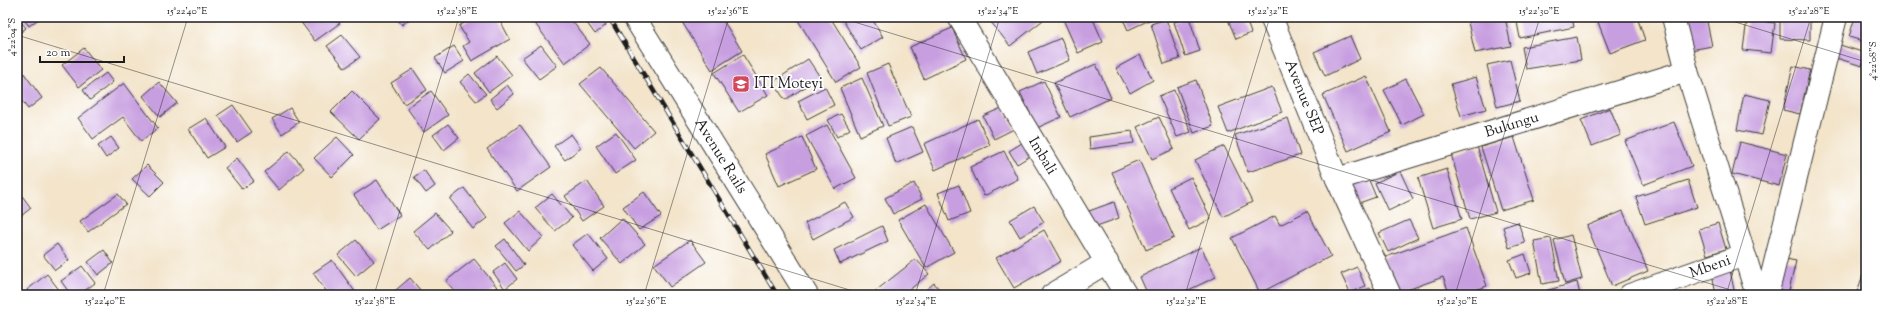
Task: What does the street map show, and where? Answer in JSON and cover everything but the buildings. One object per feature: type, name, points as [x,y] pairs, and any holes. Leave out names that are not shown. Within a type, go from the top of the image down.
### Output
[{"type":"street","name":"Avenue Rails","points":[[634,17],[806,295]]},
{"type":"street","name":"Imbali","points":[[959,17],[1126,295]]},
{"type":"street","name":"Avenue SEP","points":[[1271,17],[1337,179],[1390,295]]},
{"type":"street","points":[[1673,17],[1687,71],[1757,295]]},
{"type":"street","points":[[1767,295],[1836,17]]},
{"type":"street","name":"Bulungu","points":[[1337,179],[1687,71]]},
{"type":"street","name":"Mbeni","points":[[1630,295],[1744,255]]},
{"type":"street","points":[[1052,295],[1107,262]]},
{"type":"railway","points":[[609,17],[777,295]]},
{"type":"place","name":"ITI Moteyi","points":[[741,84]]}]
